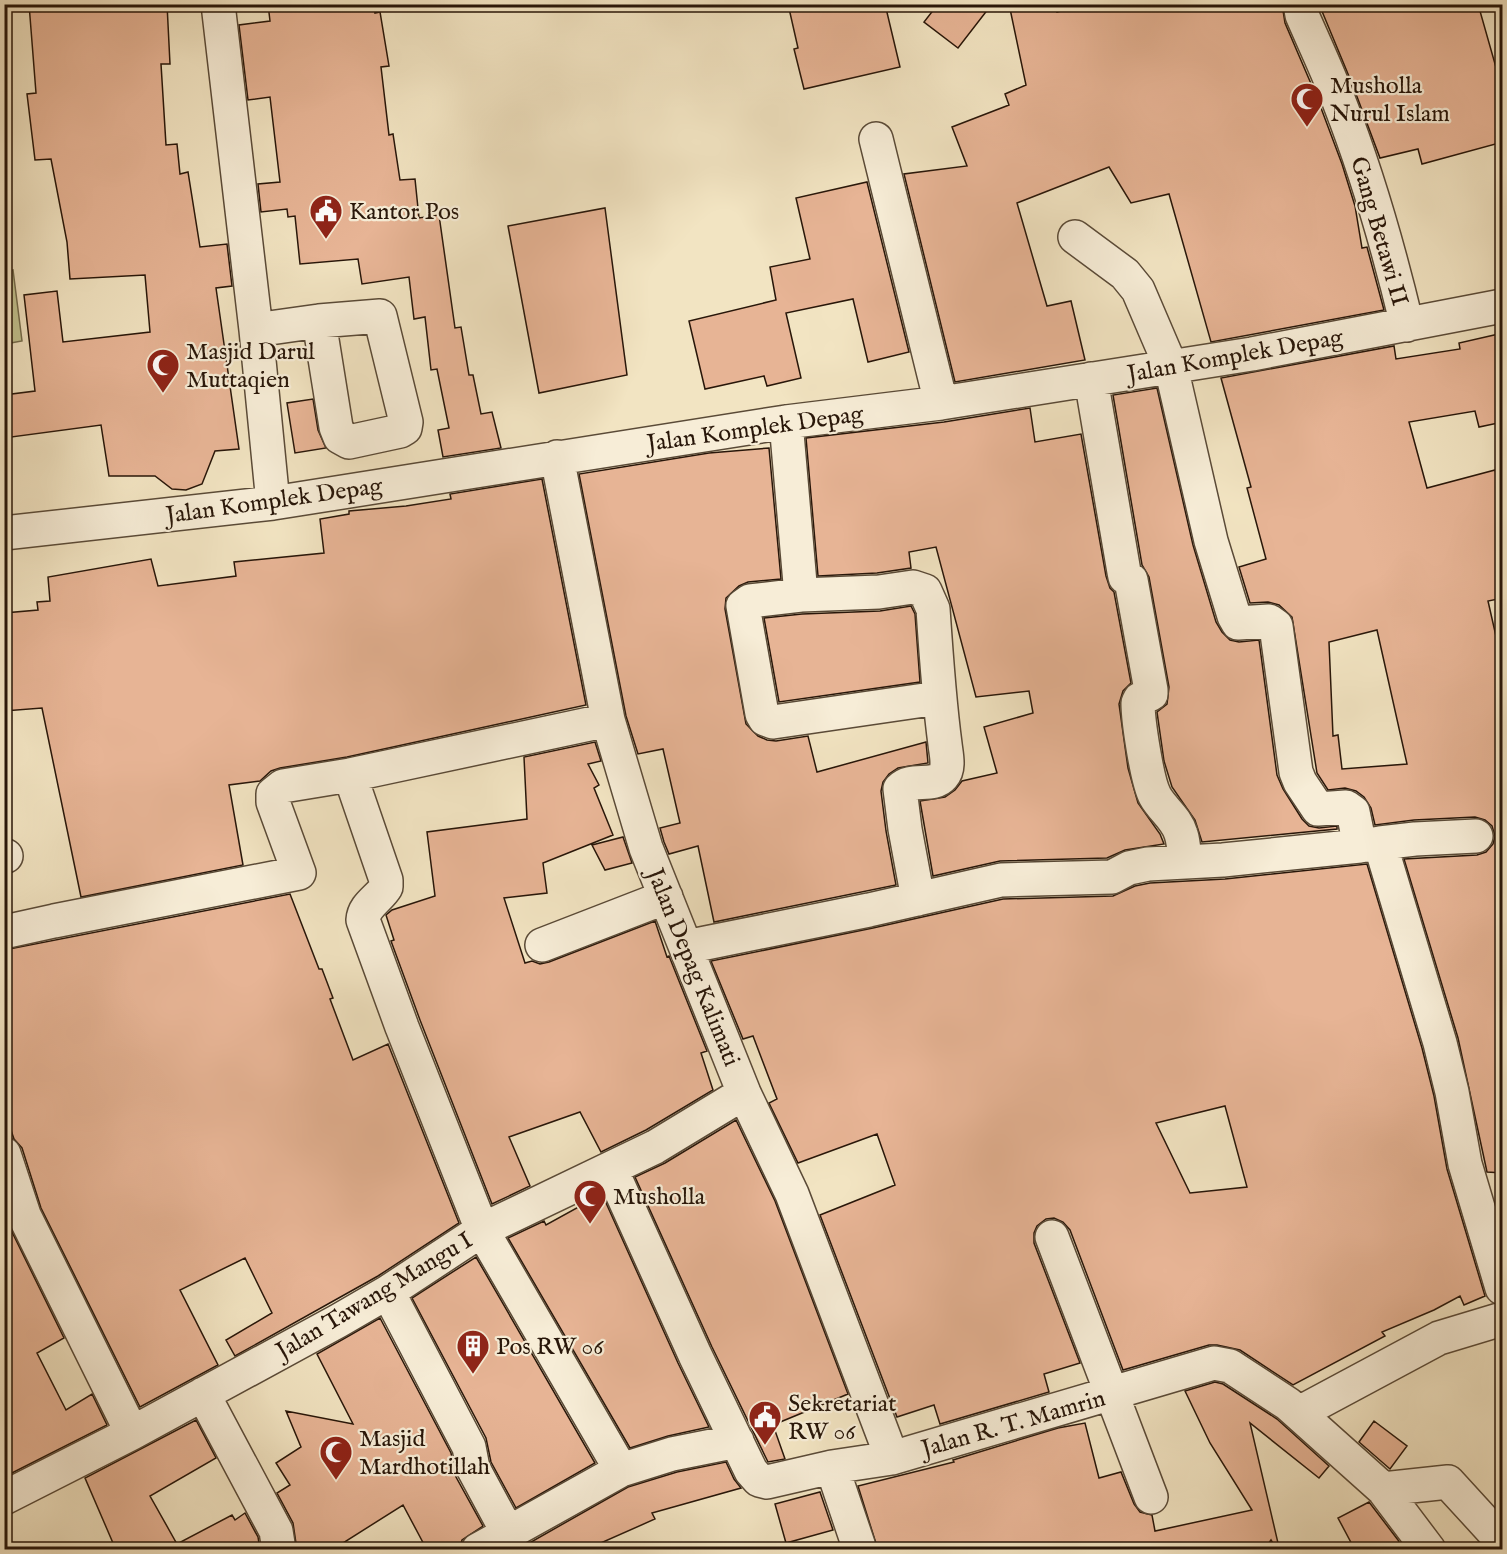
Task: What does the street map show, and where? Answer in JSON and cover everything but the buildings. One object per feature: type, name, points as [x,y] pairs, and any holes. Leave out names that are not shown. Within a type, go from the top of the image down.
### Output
[{"type":"street","points":[[218,4],[256,330],[273,503]]},
{"type":"street","name":"Gang Betawi II","points":[[1300,4],[1302,15],[1340,104],[1370,189],[1392,258],[1407,325]]},
{"type":"street","points":[[876,139],[941,403]]},
{"type":"street","points":[[1075,237],[1125,274],[1138,290],[1171,367],[1211,541],[1234,616],[1238,623],[1269,621],[1276,626],[1298,777],[1318,809],[1346,807],[1350,809],[1370,844],[1440,1043],[1452,1092],[1465,1164],[1503,1288]]},
{"type":"street","name":"Jalan Komplek Depag","points":[[4,533],[273,503],[786,422],[941,403],[1252,354],[1503,306]]},
{"type":"street","points":[[256,330],[319,321]]},
{"type":"street","points":[[1091,379],[1124,572],[1125,577],[1131,580],[1151,690],[1151,694],[1140,699],[1138,703],[1147,764],[1155,796],[1181,833],[1185,862]]},
{"type":"street","points":[[786,422],[801,595]]},
{"type":"street","name":"Jalan Depag Kalimati","points":[[557,457],[608,720],[646,848],[744,1093],[792,1194],[892,1458]]},
{"type":"street","points":[[918,898],[899,793],[903,786],[942,778],[946,772],[947,761],[938,698],[933,609],[925,591],[913,587],[879,592],[801,595],[747,602],[742,606],[765,718],[773,722],[938,698]]},
{"type":"street","points":[[4,932],[299,873],[273,801],[273,794],[283,786],[350,775],[608,720]]},
{"type":"street","points":[[350,775],[386,880],[386,887],[368,906],[363,914],[363,920],[402,1027],[482,1230],[621,1470]]},
{"type":"street","points":[[686,947],[1001,880],[1112,877],[1136,866],[1415,839],[1476,836]]},
{"type":"street","points":[[542,945],[666,897]]},
{"type":"street","name":"Jalan Tawang Mangu I","points":[[4,1498],[132,1433],[388,1292],[482,1230],[655,1147],[744,1093]]},
{"type":"street","points":[[4,1154],[14,1219],[132,1433]]},
{"type":"street","name":"Jalan R. T. Mamrin","points":[[611,1169],[695,1355],[754,1476],[759,1480],[767,1482],[832,1467],[892,1458],[1214,1363],[1221,1363],[1230,1366],[1299,1413],[1383,1489],[1429,1550]]},
{"type":"street","points":[[1052,1237],[1151,1497]]},
{"type":"street","points":[[388,1292],[469,1447],[473,1468],[508,1533]]},
{"type":"street","points":[[1299,1413],[1439,1338],[1503,1319]]},
{"type":"street","points":[[203,1394],[276,1531],[279,1550]]},
{"type":"street","points":[[478,1550],[621,1470],[672,1454],[737,1441]]},
{"type":"street","points":[[832,1467],[860,1550]]},
{"type":"street","points":[[1383,1489],[1448,1482],[1503,1541]]},
{"type":"green space","points":[[13,270],[22,341],[5,344],[5,272]]},
{"type":"place","name":"Musholla Nurul Islam","points":[[1307,128]]},
{"type":"place","name":"Kantor Pos","points":[[326,240]]},
{"type":"place","name":"Masjid Darul Muttaqien","points":[[163,394]]},
{"type":"place","name":"Musholla","points":[[590,1225]]},
{"type":"place","name":"Pos RW 06","points":[[473,1375]]},
{"type":"place","name":"Sekretariat RW 06","points":[[765,1446]]},
{"type":"place","name":"Masjid Mardhotillah","points":[[336,1481]]}]
